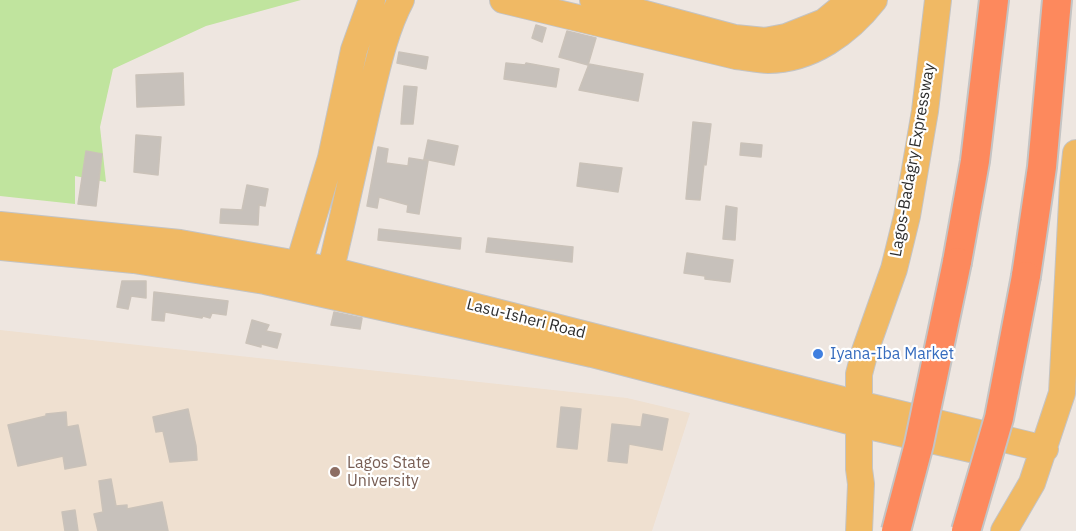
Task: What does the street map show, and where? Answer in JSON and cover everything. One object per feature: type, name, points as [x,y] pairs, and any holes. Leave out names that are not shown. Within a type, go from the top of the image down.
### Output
[{"type":"highway","points":[[966,531],[999,418],[1026,276],[1042,167],[1058,3]]},
{"type":"highway","points":[[896,531],[919,444],[957,262],[975,161],[992,4]]},
{"type":"main road","points":[[292,287],[331,158],[354,50],[372,0]]},
{"type":"main road","points":[[324,294],[380,58],[401,0]]},
{"type":"main road","points":[[503,0],[736,56],[769,60],[810,51],[831,41],[859,19],[874,0]]},
{"type":"main road","points":[[593,0],[735,38],[765,41],[786,37],[824,22],[851,0]]},
{"type":"main road","name":"Lagos-Badagry Expressway","points":[[859,531],[861,364],[894,269],[907,216],[925,111],[938,0]]},
{"type":"main road","points":[[1004,531],[1032,483],[1062,393],[1076,153]]},
{"type":"main road","name":"Lasu-Isheri Road","points":[[0,225],[180,243],[331,270],[859,414]]},
{"type":"main road","name":"Lasu-Isheri Road","points":[[0,247],[135,260],[292,287],[1042,457]]},
{"type":"shaded area","name":"Lagos State University","points":[[0,330],[627,398],[690,413],[652,531],[0,531]]},
{"type":"green space","points":[[0,0],[301,0],[206,26],[113,69],[100,127],[106,182],[75,176],[75,204],[0,196]]},
{"type":"building","points":[[536,25],[546,28],[542,42],[532,38]]},
{"type":"building","points":[[567,31],[596,38],[588,65],[559,57]]},
{"type":"building","points":[[399,52],[428,57],[426,69],[397,63]]},
{"type":"building","points":[[506,63],[525,65],[526,63],[559,69],[556,87],[504,79]]},
{"type":"building","points":[[589,64],[643,74],[638,101],[579,90]]},
{"type":"building","points":[[183,73],[184,105],[137,107],[136,75]]},
{"type":"building","points":[[404,86],[417,87],[413,124],[401,124]]},
{"type":"building","points":[[693,122],[711,124],[700,200],[686,199]]},
{"type":"building","points":[[136,135],[161,137],[158,175],[134,172]]},
{"type":"building","points":[[428,140],[458,146],[454,165],[424,159]]},
{"type":"building","points":[[741,143],[762,145],[761,157],[740,155]]},
{"type":"building","points":[[378,147],[388,149],[386,163],[408,166],[409,158],[428,161],[419,214],[407,212],[408,205],[379,197],[377,208],[367,206]]},
{"type":"building","points":[[86,151],[102,154],[96,206],[78,204]]},
{"type":"building","points":[[580,163],[622,168],[618,192],[577,186]]},
{"type":"building","points":[[247,185],[268,189],[265,206],[259,205],[258,225],[220,223],[221,209],[242,210]]},
{"type":"building","points":[[726,206],[737,208],[735,240],[723,239]]},
{"type":"building","points":[[379,229],[461,238],[460,249],[378,240]]},
{"type":"building","points":[[488,238],[573,247],[572,262],[486,252]]},
{"type":"building","points":[[687,253],[733,260],[730,282],[705,279],[705,276],[684,273]]},
{"type":"building","points":[[122,281],[146,281],[146,298],[131,296],[128,309],[117,307]]},
{"type":"building","points":[[154,292],[228,301],[226,315],[212,313],[210,318],[203,316],[202,318],[165,312],[164,321],[152,320]]},
{"type":"building","points":[[334,312],[362,318],[360,329],[331,325]]},
{"type":"building","points":[[252,320],[269,325],[266,331],[281,334],[277,348],[246,343]]},
{"type":"building","points":[[561,407],[581,409],[577,449],[557,447]]},
{"type":"building","points":[[188,409],[197,460],[170,462],[163,431],[156,432],[153,417]]},
{"type":"building","points":[[66,412],[67,427],[78,425],[86,465],[65,469],[63,456],[18,466],[8,425],[46,416],[46,414]]},
{"type":"building","points":[[643,414],[668,419],[662,450],[629,444],[627,463],[608,461],[612,424],[641,427]]},
{"type":"building","points":[[111,479],[116,506],[127,505],[127,509],[162,502],[168,531],[98,531],[94,514],[103,512],[99,481]]},
{"type":"building","points":[[75,510],[78,531],[65,531],[62,512]]},
{"type":"place","name":"Iyana-Iba Market","points":[[818,354]]},
{"type":"place","name":"Lagos State University","points":[[335,472]]}]
